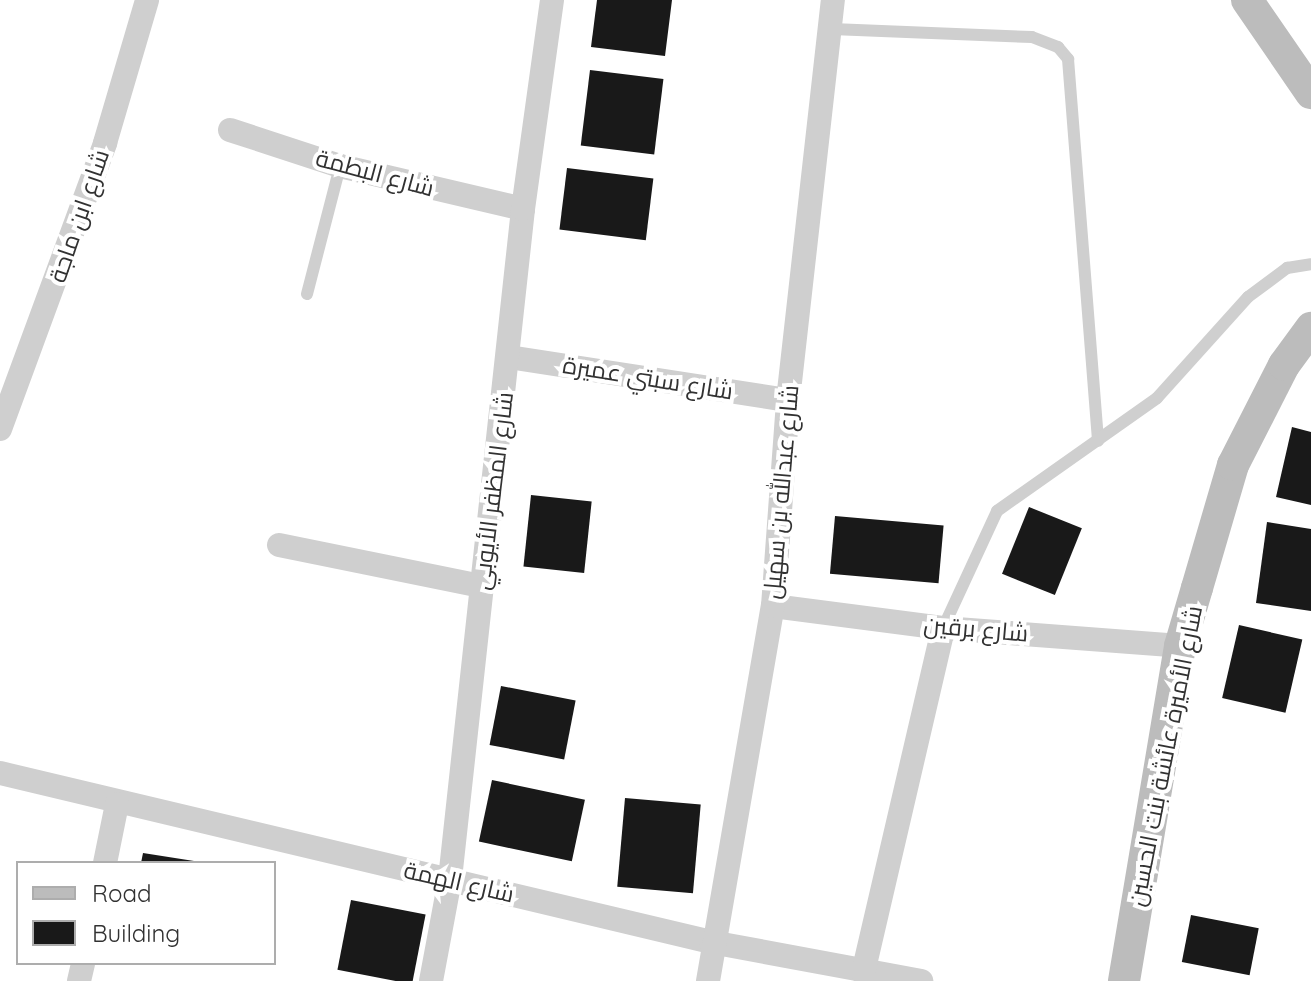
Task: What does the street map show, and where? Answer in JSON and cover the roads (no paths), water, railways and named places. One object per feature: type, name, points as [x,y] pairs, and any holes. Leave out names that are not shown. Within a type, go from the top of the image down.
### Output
[{"type":"street","name":"شارع ابن ماجة","points":[[0,429],[105,143],[147,0]]},
{"type":"street","name":"شارع المظفر الأيوبي","points":[[431,981],[450,879],[523,209],[552,0]]},
{"type":"street","name":"شارع عبدالله بن سهيل","points":[[708,981],[711,942],[773,606],[788,400],[833,0]]},
{"type":"street","points":[[1247,0],[1311,93]]},
{"type":"street","name":"شارع البطمة","points":[[230,130],[340,166],[523,209]]},
{"type":"street","name":"شارع الأميرة عائشة بنت الحسين","points":[[1124,981],[1180,646],[1233,465],[1284,365],[1311,328]]},
{"type":"street","name":"شارع سبتي عميرة","points":[[509,357],[788,400]]},
{"type":"street","name":"شارع الأميرة عائشة بنت الحسين","points":[[1268,401],[1311,362]]},
{"type":"street","points":[[279,545],[481,586]]},
{"type":"street","name":"شارع برقين","points":[[773,606],[943,628],[1180,646]]},
{"type":"street","points":[[863,973],[943,628]]},
{"type":"street","name":"شارع الهمة","points":[[0,773],[117,804],[711,942],[863,973],[921,981]]},
{"type":"street","points":[[105,861],[117,804]]},
{"type":"lane","points":[[832,29],[1032,37],[1058,47],[1068,59],[1098,441]]},
{"type":"lane","points":[[307,294],[340,166]]},
{"type":"lane","points":[[943,628],[997,511],[1098,441],[1175,382],[1248,297],[1287,268],[1311,264]]}]
